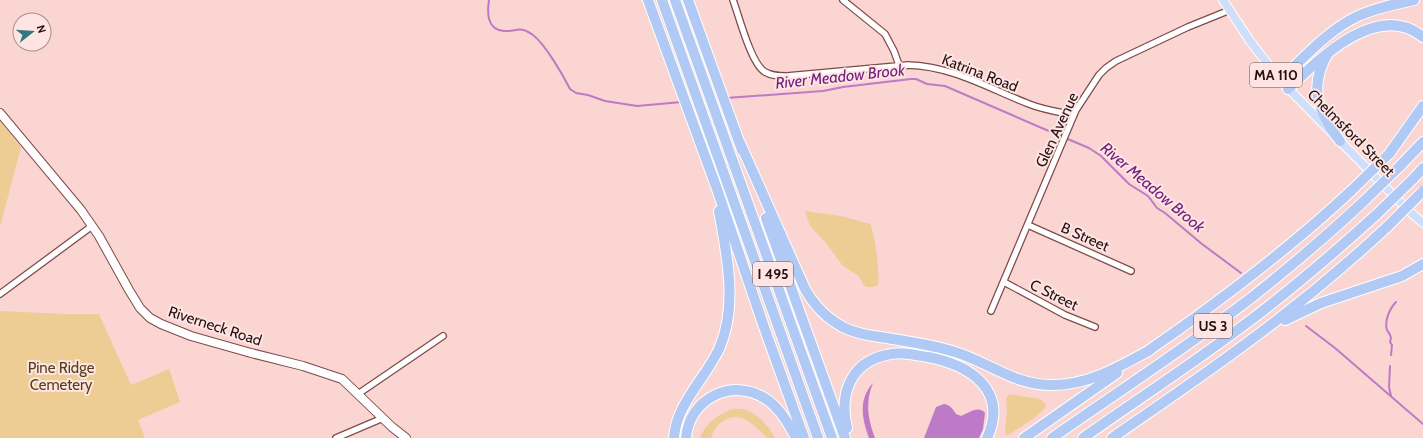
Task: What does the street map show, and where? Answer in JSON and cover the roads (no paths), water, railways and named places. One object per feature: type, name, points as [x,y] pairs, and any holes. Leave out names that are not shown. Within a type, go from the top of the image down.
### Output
[{"type":"highway","points":[[648,0],[717,189],[804,438]]},
{"type":"highway","name":"I 495","points":[[662,0],[818,438]]},
{"type":"highway","name":"I 495","points":[[675,0],[832,438]]},
{"type":"highway","points":[[688,0],[845,438]]},
{"type":"highway","points":[[1280,80],[1326,38],[1349,21],[1375,10],[1414,0]]},
{"type":"highway","points":[[1288,89],[1334,45],[1361,28],[1373,23],[1385,20],[1397,21],[1418,31],[1423,37]]},
{"type":"highway","points":[[1334,45],[1324,60],[1319,73],[1317,93],[1320,108],[1340,141]]},
{"type":"highway","points":[[1388,154],[1423,106]]},
{"type":"highway","points":[[1024,438],[1203,313],[1254,274],[1302,235],[1352,190],[1423,118]]},
{"type":"highway","name":"US 3","points":[[1052,438],[1241,306],[1312,248],[1364,201],[1423,142]]},
{"type":"highway","points":[[740,143],[805,289],[812,301],[822,312],[844,327],[862,334],[927,345],[956,352],[1014,378],[1030,383],[1044,385],[1071,383],[1093,378],[1115,369],[1150,350]]},
{"type":"highway","name":"US 3","points":[[1083,438],[1260,313],[1316,268],[1377,214],[1423,168]]},
{"type":"highway","points":[[674,438],[680,415],[719,349],[728,318],[729,303],[727,267],[717,189]]},
{"type":"highway","points":[[1112,438],[1249,342],[1324,282],[1388,226],[1423,190]]},
{"type":"highway","points":[[1249,342],[1313,306],[1402,276],[1423,264]]},
{"type":"highway","points":[[849,438],[844,414],[844,401],[847,388],[853,377],[860,368],[874,358],[886,354],[898,353],[913,354],[945,361],[965,369],[980,380],[989,394],[992,406],[992,425],[987,438]]},
{"type":"highway","points":[[686,438],[688,423],[702,403],[718,393],[737,390],[755,393],[767,400],[784,416],[796,438]]},
{"type":"highway","points":[[1120,438],[1162,403]]},
{"type":"main road","name":"Chelmsford Street","points":[[1223,0],[1258,51],[1288,89],[1408,210],[1423,223]]},
{"type":"main road","name":"Riverneck Road","points":[[0,113],[81,210],[140,308],[150,318],[191,336],[303,366],[342,379],[406,438]]},
{"type":"street","name":"Katrina Road","points":[[733,0],[753,57],[760,68],[770,74],[787,76],[899,65],[920,65],[936,68],[975,81],[1030,105],[1074,115]]},
{"type":"street","points":[[843,0],[885,34],[894,51],[899,65]]},
{"type":"street","name":"Glen Avenue","points":[[991,311],[1074,115],[1103,71],[1109,65],[1184,29],[1230,10]]},
{"type":"street","name":"B Street","points":[[1028,225],[1131,271]]},
{"type":"street","points":[[0,294],[92,226]]},
{"type":"street","name":"C Street","points":[[1004,282],[1065,315],[1095,327]]},
{"type":"street","points":[[358,394],[443,336]]},
{"type":"street","points":[[336,438],[383,418]]},
{"type":"waterway","name":"River Meadow Brook","points":[[489,0],[488,15],[494,28],[504,31],[524,30],[533,35],[548,52],[570,89],[576,93],[588,95],[605,101],[637,106],[682,102]]},
{"type":"waterway","name":"River Meadow Brook","points":[[726,98],[823,91],[843,87],[911,79],[916,79],[927,84],[945,86],[1089,148],[1101,156],[1129,184],[1148,196],[1157,208],[1241,273]]},
{"type":"waterway","points":[[1391,355],[1391,337],[1387,330],[1386,323],[1390,311],[1396,302]]},
{"type":"waterway","name":"River Meadow Brook","points":[[1306,326],[1335,348],[1423,424]]},
{"type":"waterway","points":[[1390,366],[1389,387],[1391,396]]},
{"type":"park label","name":"Pine Ridge Cemetery","points":[[61,376]]}]
